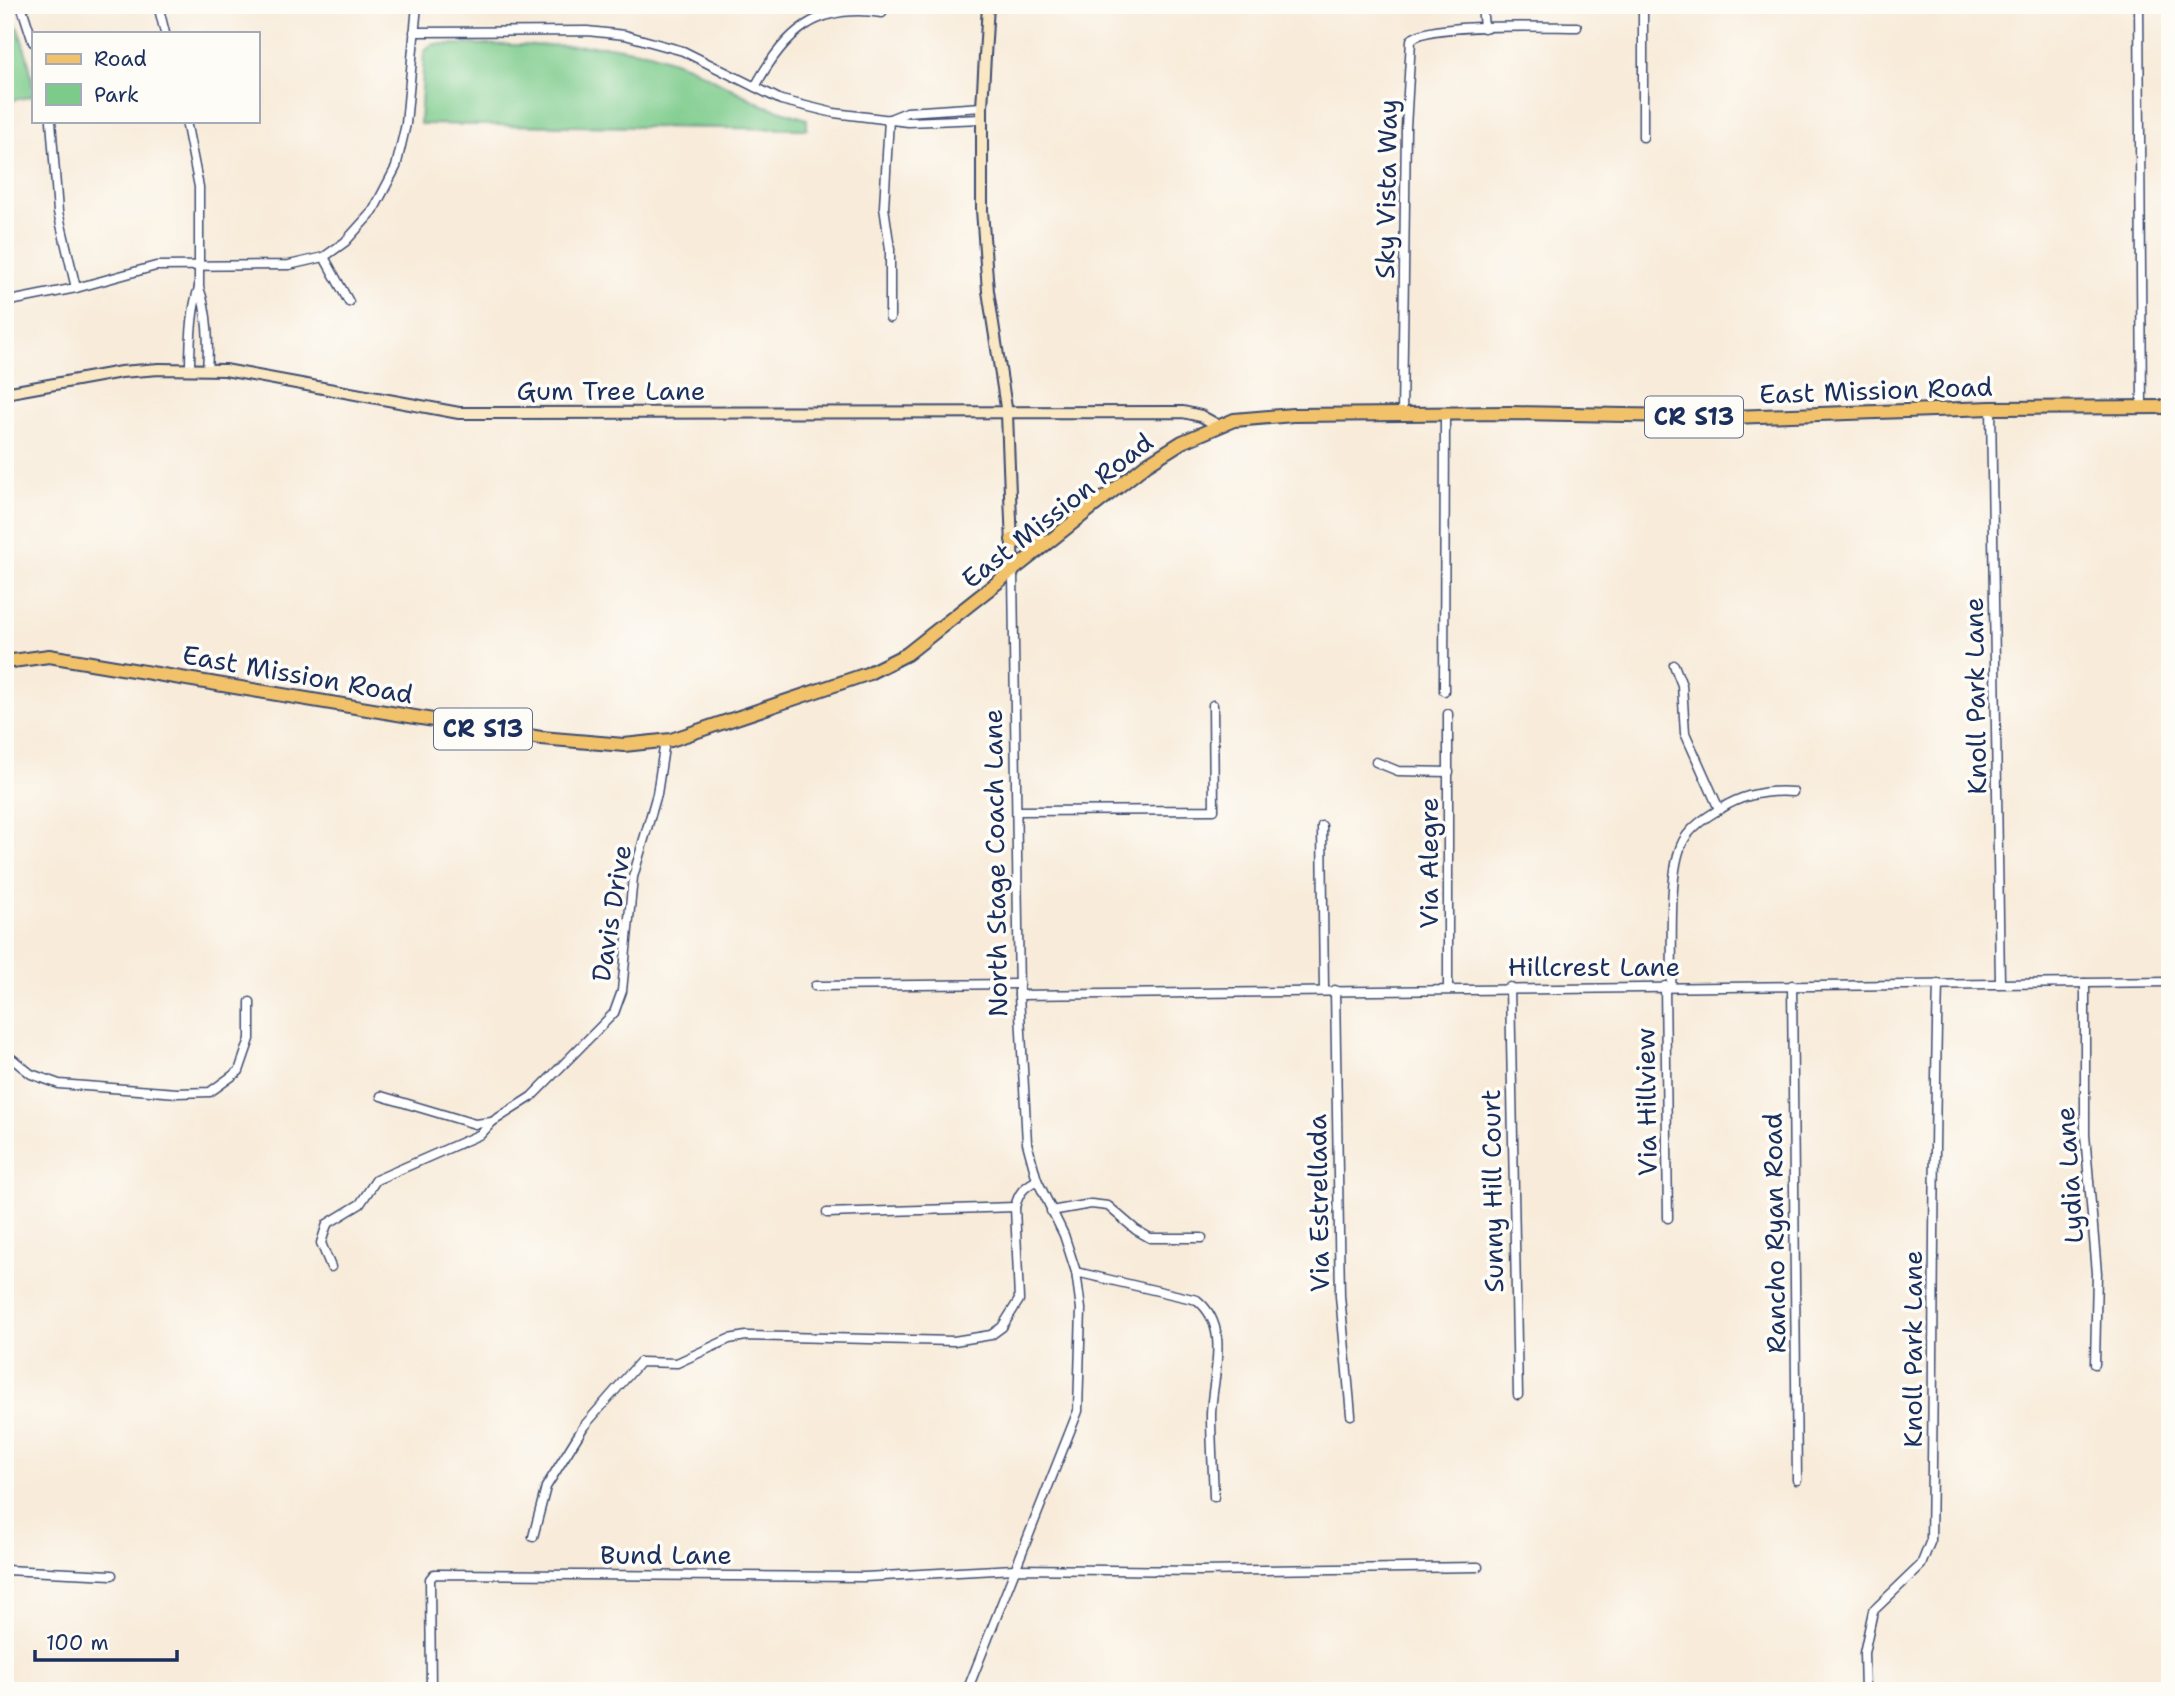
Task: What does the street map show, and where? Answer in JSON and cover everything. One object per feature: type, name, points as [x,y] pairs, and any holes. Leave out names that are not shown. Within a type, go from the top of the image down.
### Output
[{"type":"main road","name":"East Mission Road","points":[[5,662],[49,656],[541,738],[624,745],[664,741],[734,721],[867,674],[907,654],[1013,573],[1147,464],[1182,442],[1234,420],[1293,415],[1614,413],[1732,417],[1992,408],[2170,407]]},
{"type":"main road","points":[[1012,540],[1032,544],[1053,540]]},
{"type":"street","points":[[21,5],[32,40]]},
{"type":"street","points":[[158,5],[166,32]]},
{"type":"street","points":[[5,302],[76,288],[156,266],[289,265],[324,257],[345,242],[373,211],[396,167],[406,124],[417,5]]},
{"type":"street","name":"North Stage Coach Lane","points":[[967,1691],[1079,1411],[1081,1309],[1076,1272],[1064,1235],[1037,1180],[1027,1143],[1019,995],[1013,573],[1007,414],[988,291],[982,210],[982,107],[988,5]]},
{"type":"street","points":[[1482,5],[1485,28]]},
{"type":"street","points":[[1643,5],[1643,137]]},
{"type":"street","points":[[2139,5],[2142,407]]},
{"type":"street","points":[[755,87],[788,38],[819,15],[854,9],[883,13]]},
{"type":"street","name":"Sky Vista Way","points":[[1402,416],[1406,128],[1411,40],[1422,32],[1577,27]]},
{"type":"street","points":[[414,32],[587,31],[625,35],[683,51],[781,100],[834,113],[908,122],[982,119]]},
{"type":"street","points":[[889,119],[907,113],[982,107]]},
{"type":"street","points":[[889,119],[884,206],[890,249],[890,318]]},
{"type":"street","points":[[51,122],[58,212],[76,288]]},
{"type":"street","points":[[186,122],[199,187],[200,288],[204,301],[204,326],[209,336],[207,370]]},
{"type":"street","points":[[324,257],[349,302]]},
{"type":"street","points":[[190,369],[194,300],[200,288]]},
{"type":"street","name":"Gum Tree Lane","points":[[5,393],[121,372],[190,369],[459,413],[1182,412],[1201,416],[1219,426]]},
{"type":"street","name":"Knoll Park Lane","points":[[1992,408],[2000,983]]},
{"type":"street","points":[[1444,691],[1445,415]]},
{"type":"street","points":[[1674,665],[1682,685],[1685,733],[1720,809]]},
{"type":"street","points":[[1017,811],[1214,810],[1213,705]]},
{"type":"street","points":[[1448,714],[1449,772]]},
{"type":"street","name":"Davis Drive","points":[[331,1267],[321,1243],[327,1224],[360,1204],[376,1180],[481,1134],[492,1122],[531,1097],[614,1013],[622,990],[633,877],[657,794],[664,741]]},
{"type":"street","name":"Via Alegre","points":[[1376,762],[1398,771],[1449,772],[1448,988]]},
{"type":"street","name":"Via Hillview","points":[[1668,1217],[1668,986],[1674,869],[1684,839],[1720,809],[1735,800],[1769,790],[1793,792]]},
{"type":"street","points":[[1322,826],[1324,990]]},
{"type":"street","name":"Hillcrest Lane","points":[[1019,995],[1510,987],[2170,982]]},
{"type":"street","name":"Lydia Lane","points":[[2085,983],[2085,1135],[2097,1273],[2095,1364]]},
{"type":"street","points":[[815,986],[1019,984]]},
{"type":"street","name":"Knoll Park Lane","points":[[1865,1691],[1864,1653],[1873,1611],[1921,1565],[1931,1540],[1932,1195],[1938,984]]},
{"type":"street","name":"Rancho Ryan Road","points":[[1792,985],[1797,1480]]},
{"type":"street","name":"Sunny Hill Court","points":[[1510,987],[1518,1395]]},
{"type":"street","name":"Via Estrellada","points":[[1335,990],[1340,1296],[1351,1415]]},
{"type":"street","points":[[5,1053],[31,1074],[59,1084],[177,1094],[210,1092],[239,1071],[250,1039],[250,1002]]},
{"type":"street","points":[[381,1096],[475,1124],[492,1122]]},
{"type":"street","points":[[533,1537],[546,1487],[584,1426],[640,1362],[677,1363],[729,1339],[746,1336],[954,1340],[991,1335],[1002,1327],[1019,1300],[1015,1207],[1023,1188],[1037,1180]]},
{"type":"street","points":[[1051,1211],[1091,1204],[1108,1206],[1136,1230],[1150,1238],[1202,1238]]},
{"type":"street","points":[[827,1213],[1015,1207]]},
{"type":"street","points":[[1076,1272],[1197,1300],[1207,1308],[1217,1330],[1218,1350],[1211,1412],[1214,1497]]},
{"type":"street","points":[[1015,1569],[1224,1571],[1478,1567]]},
{"type":"street","name":"Bund Lane","points":[[430,1691],[430,1578],[434,1574],[864,1577],[1015,1569]]},
{"type":"street","points":[[5,1570],[112,1575]]},
{"type":"green space","points":[[5,5],[9,5],[31,72],[32,96],[5,102]]},
{"type":"green space","points":[[433,44],[609,46],[650,53],[688,66],[763,105],[807,119],[807,129],[420,124],[424,52]]}]
